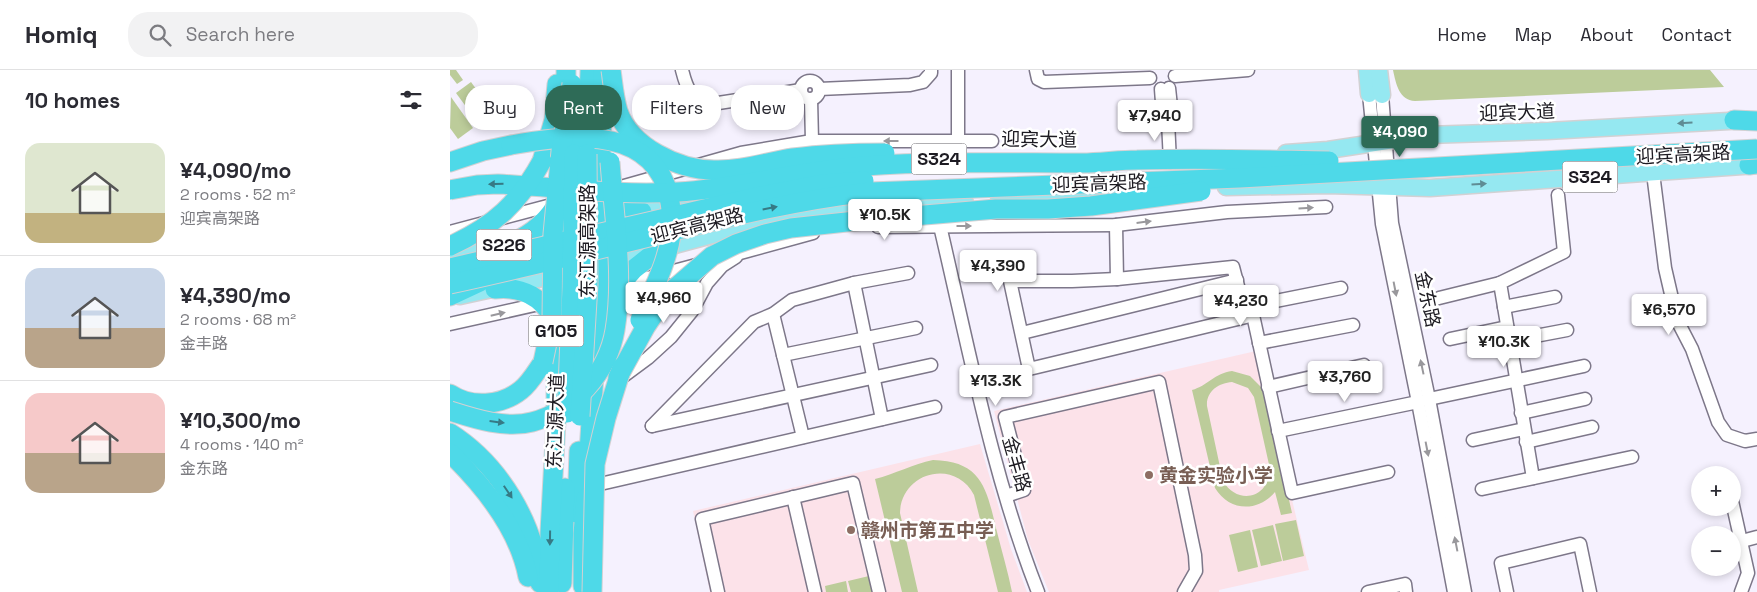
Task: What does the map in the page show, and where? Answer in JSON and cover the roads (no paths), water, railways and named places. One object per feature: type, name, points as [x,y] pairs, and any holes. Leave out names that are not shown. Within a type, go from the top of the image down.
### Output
[{"type":"highway","points":[[450,246],[485,228],[513,204],[533,178],[544,154],[554,120],[558,70]]},
{"type":"highway","name":"东江源高架路","points":[[574,592],[580,416],[588,284],[587,154],[590,70]]},
{"type":"highway","name":"东江源大道","points":[[583,592],[583,534],[593,412],[601,265],[603,70]]},
{"type":"highway","points":[[610,70],[619,112],[628,127],[651,150],[672,162],[694,169],[743,168],[814,156],[853,153],[948,153],[1085,163]]},
{"type":"highway","points":[[450,411],[474,419],[503,423],[531,422],[552,414],[580,396],[605,360],[615,332],[618,294],[618,268],[610,162],[610,70]]},
{"type":"highway","points":[[450,394],[470,402],[486,404],[506,400],[521,390],[543,362],[552,319],[553,234],[571,75]]},
{"type":"highway","name":"东江源高架路","points":[[562,592],[572,286],[574,154],[571,75]]},
{"type":"highway","name":"东江源大道","points":[[549,592],[556,421],[556,323],[550,302],[556,275],[560,201],[566,151],[571,75]]},
{"type":"highway","points":[[1734,120],[1757,119]]},
{"type":"highway","points":[[450,162],[484,151],[550,138],[590,138],[610,141],[642,154],[654,165],[663,179],[670,200],[671,235],[665,258],[618,377],[606,418],[596,464],[592,592]]},
{"type":"highway","name":"迎宾高架路","points":[[450,268],[756,197],[822,184],[869,180],[1086,177],[1329,160],[1554,150],[1757,138]]},
{"type":"highway","points":[[450,190],[477,185],[498,184],[638,193],[679,192],[730,186],[818,170],[936,163],[1085,163],[1206,159],[1329,160]]},
{"type":"highway","name":"迎宾高架路","points":[[450,284],[758,210],[825,197],[870,192],[1240,178],[1382,181],[1755,161]]},
{"type":"highway","points":[[618,377],[646,326],[666,295],[712,256],[736,244],[765,234],[791,228],[927,214],[996,209],[1048,209],[1091,206],[1179,193],[1382,181]]},
{"type":"highway","points":[[602,185],[620,202],[642,212]]},
{"type":"highway","points":[[509,244],[536,230],[560,201]]},
{"type":"highway","points":[[598,319],[619,286],[634,269],[659,249]]},
{"type":"highway","points":[[450,297],[471,285],[517,269]]},
{"type":"highway","points":[[495,289],[519,290],[550,302]]},
{"type":"highway","points":[[450,433],[467,444],[497,476],[514,501],[529,535],[539,568],[541,592]]},
{"type":"highway","points":[[450,453],[464,467],[496,507],[510,531],[526,568],[531,592]]},
{"type":"main road","name":"金东路","points":[[1367,70],[1375,94]]},
{"type":"main road","name":"金东路","points":[[1375,94],[1379,70]]},
{"type":"main road","name":"迎宾大道","points":[[450,257],[558,233],[818,167],[863,162],[973,158],[1170,162],[1328,150],[1427,135],[1546,131],[1734,120]]},
{"type":"main road","name":"S324","points":[[556,275],[824,209],[973,203],[1196,188],[1327,185],[1382,181],[1430,188],[1653,173],[1755,161]]},
{"type":"main road","name":"S226","points":[[450,297],[556,275]]},
{"type":"street","points":[[682,70],[686,85],[693,97],[712,104],[810,93],[910,85],[923,82],[931,73],[931,70]]},
{"type":"street","points":[[958,70],[958,141]]},
{"type":"street","points":[[1036,70],[1038,79],[1044,82],[1151,74],[1154,86],[1170,81],[1248,70]]},
{"type":"street","points":[[1170,81],[1172,116],[1168,121],[1170,162]]},
{"type":"street","points":[[810,93],[812,141]]},
{"type":"street","name":"金东路","points":[[1375,94],[1380,142],[1382,224],[1466,592]]},
{"type":"street","points":[[450,232],[560,201],[602,185],[741,153],[812,141],[992,141]]},
{"type":"street","points":[[1653,173],[1664,268],[1677,320],[1692,349],[1718,422],[1727,435],[1746,441],[1757,439]]},
{"type":"street","points":[[1439,298],[1500,283],[1564,252],[1558,195]]},
{"type":"street","points":[[450,324],[619,286],[811,233],[860,228],[1116,225],[1227,212],[1326,207]]},
{"type":"street","points":[[1116,225],[1117,279]]},
{"type":"street","name":"金丰路","points":[[940,226],[988,430],[1023,553],[1038,592]]},
{"type":"street","points":[[593,412],[623,376],[648,358],[671,337],[692,311],[707,283],[722,266],[744,252]]},
{"type":"street","points":[[1233,267],[1238,280],[1246,317],[1029,369],[1010,282],[1117,279],[1233,267]]},
{"type":"street","points":[[908,273],[854,283],[792,300],[773,314],[754,322],[652,426],[931,364]]},
{"type":"street","points":[[1022,333],[1238,280]]},
{"type":"street","points":[[854,283],[882,419]]},
{"type":"street","points":[[1500,283],[1533,478]]},
{"type":"street","points":[[1341,288],[1251,306],[1292,494],[1388,472]]},
{"type":"street","points":[[1504,307],[1555,297]]},
{"type":"street","points":[[773,314],[803,437]]},
{"type":"street","points":[[1259,343],[1353,324]]},
{"type":"street","points":[[1450,339],[1507,327]]},
{"type":"street","points":[[783,355],[916,328]]},
{"type":"street","points":[[1509,341],[1567,330]]},
{"type":"street","points":[[1268,387],[1364,365]]},
{"type":"street","points":[[1278,431],[1584,366]]},
{"type":"street","points":[[1006,496],[1024,490],[1005,417],[1158,382],[1196,555],[1196,571],[1184,592]]},
{"type":"street","points":[[1521,413],[1585,399]]},
{"type":"street","name":"金东路","points":[[1423,400],[1454,592]]},
{"type":"street","points":[[587,487],[935,407]]},
{"type":"street","points":[[1526,442],[1592,427]]},
{"type":"street","points":[[1474,440],[1524,429]]},
{"type":"street","points":[[1482,489],[1632,457]]},
{"type":"street","points":[[718,592],[702,519],[853,483],[879,592]]},
{"type":"street","points":[[793,497],[815,592]]},
{"type":"street","points":[[1736,516],[1748,573],[1741,592]]},
{"type":"street","points":[[1742,541],[1757,538]]},
{"type":"street","points":[[1507,592],[1501,563],[1580,544],[1590,592]]},
{"type":"street","points":[[1368,592],[1405,584],[1406,592]]},
{"type":"place","name":"黄金实验小学","points":[[1149,475]]},
{"type":"place","name":"赣州市第五中学","points":[[851,530]]}]
